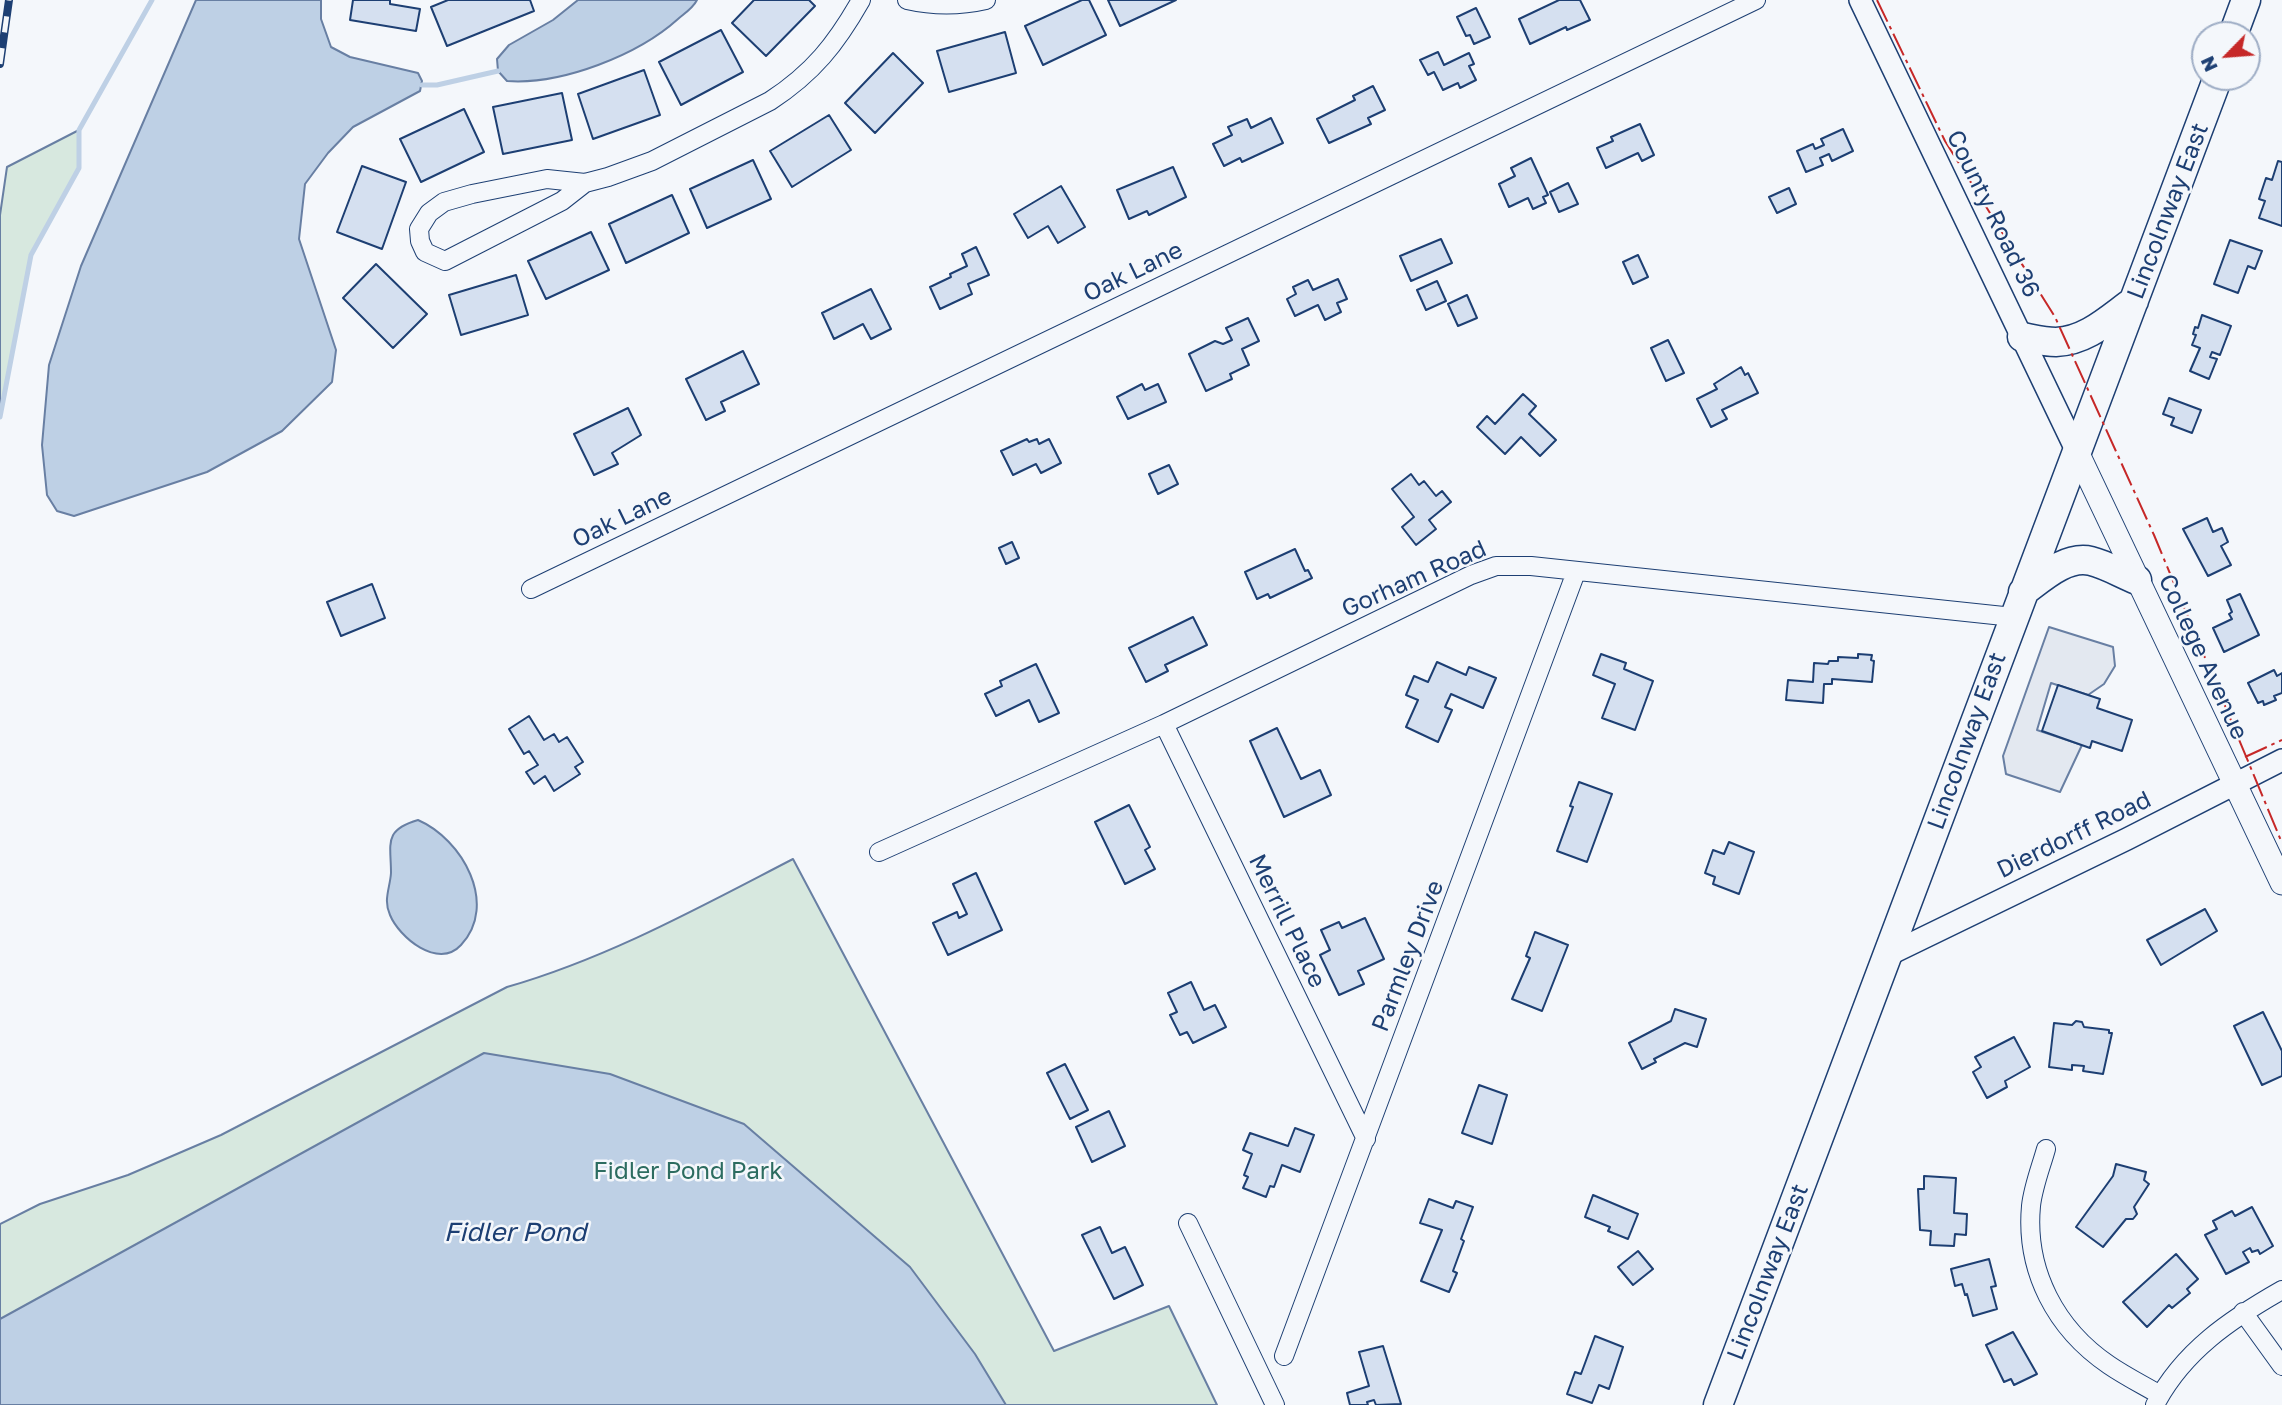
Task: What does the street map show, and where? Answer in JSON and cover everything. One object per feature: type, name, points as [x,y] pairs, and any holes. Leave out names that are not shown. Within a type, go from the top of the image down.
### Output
[{"type":"highway","points":[[2238,21],[2246,0]]},
{"type":"highway","name":"Lincolnway East","points":[[1718,1405],[2213,91]]},
{"type":"highway","points":[[2022,337],[2053,342],[2071,341],[2091,333],[2134,301]]},
{"type":"highway","points":[[2018,605],[2056,569],[2075,561],[2089,560],[2137,580]]},
{"type":"main road","name":"College Avenue","points":[[2077,452],[2282,883]]},
{"type":"street","points":[[585,183],[562,201],[445,261],[425,252],[420,241],[419,229],[429,213],[444,202],[547,179],[585,183],[631,170],[770,101],[789,89],[817,64],[832,47],[861,0]]},
{"type":"street","points":[[907,0],[936,4],[986,0]]},
{"type":"street","name":"Oak Lane","points":[[531,589],[1756,0]]},
{"type":"street","name":"County Road 36","points":[[1860,0],[2077,452]]},
{"type":"street","name":"Gorham Road","points":[[879,852],[1164,724],[1496,566],[1514,565],[2018,605]]},
{"type":"street","name":"Parmley Drive","points":[[1284,1356],[1576,572]]},
{"type":"street","name":"Merrill Place","points":[[1164,724],[1366,1139]]},
{"type":"street","name":"Dierdorff Road","points":[[1888,955],[2282,760]]},
{"type":"street","points":[[2046,1149],[2032,1202],[2030,1231],[2032,1252],[2042,1284],[2053,1308],[2082,1344],[2158,1400],[2192,1353],[2243,1312],[2282,1290]]},
{"type":"street","points":[[1188,1223],[1275,1405]]},
{"type":"street","points":[[2243,1312],[2282,1366]]},
{"type":"green space","points":[[79,130],[79,168],[31,255],[0,417],[0,215],[7,167]]},
{"type":"green space","name":"Fidler Pond","points":[[793,859],[1054,1351],[1169,1306],[1217,1405],[0,1405],[0,1224],[40,1204],[128,1175],[221,1135],[507,987],[581,962],[617,946]]},
{"type":"shaded area","points":[[2049,627],[2113,647],[2115,666],[2104,684],[2088,695],[2051,683],[2037,730],[2082,745],[2060,792],[2006,774],[2003,756]]},
{"type":"water","points":[[196,0],[321,0],[321,19],[331,47],[350,57],[418,73],[422,81],[420,91],[353,127],[328,153],[305,184],[299,239],[336,350],[332,382],[282,431],[207,472],[74,516],[57,511],[47,495],[42,445],[49,365],[81,266]]},
{"type":"water","points":[[578,0],[697,0],[689,10],[661,32],[598,65],[551,78],[507,81],[498,71],[497,59],[509,45],[553,20]]},
{"type":"water","points":[[418,820],[449,842],[461,857],[476,892],[477,911],[472,929],[461,945],[452,952],[441,954],[420,948],[395,924],[388,910],[391,839],[399,828]]},
{"type":"water","name":"Fidler Pond","points":[[484,1053],[610,1074],[744,1124],[910,1267],[975,1354],[1006,1405],[0,1405],[0,1319]]},
{"type":"building","points":[[353,0],[390,0],[390,4],[420,9],[416,31],[350,20]]},
{"type":"building","points":[[448,0],[530,0],[534,11],[447,46],[431,7]]},
{"type":"building","points":[[754,0],[809,0],[815,6],[766,56],[732,23]]},
{"type":"building","points":[[1082,0],[1089,0],[1106,35],[1043,65],[1025,26]]},
{"type":"building","points":[[1108,0],[1176,0],[1120,26]]},
{"type":"building","points":[[1559,0],[1580,0],[1590,20],[1567,30],[1566,27],[1530,44],[1519,19]]},
{"type":"building","points":[[1476,8],[1490,37],[1474,44],[1470,35],[1466,36],[1457,17]]},
{"type":"building","points":[[721,30],[743,72],[681,105],[659,62]]},
{"type":"building","points":[[1005,32],[1016,73],[949,92],[937,51]]},
{"type":"building","points":[[1438,52],[1444,65],[1469,53],[1474,64],[1469,66],[1476,80],[1460,88],[1458,83],[1443,90],[1434,72],[1428,75],[1420,60]]},
{"type":"building","points":[[893,53],[923,83],[875,133],[845,103]]},
{"type":"building","points":[[644,70],[660,115],[593,139],[578,94]]},
{"type":"building","points":[[1373,86],[1385,110],[1368,118],[1371,124],[1329,143],[1317,119],[1355,100],[1353,96]]},
{"type":"building","points":[[562,93],[572,140],[503,154],[493,107]]},
{"type":"building","points":[[464,109],[484,152],[421,182],[400,139]]},
{"type":"building","points":[[829,115],[851,150],[792,187],[770,151]]},
{"type":"building","points":[[1271,118],[1283,143],[1242,162],[1240,158],[1224,166],[1213,144],[1232,135],[1228,127],[1247,119],[1251,128]]},
{"type":"building","points":[[1640,124],[1654,155],[1642,161],[1638,153],[1606,168],[1597,148],[1613,141],[1611,137]]},
{"type":"building","points":[[1843,129],[1853,151],[1832,161],[1829,154],[1820,158],[1823,165],[1806,172],[1797,151],[1813,144],[1815,149],[1824,145],[1821,139]]},
{"type":"building","points":[[1531,158],[1548,195],[1543,197],[1546,203],[1533,209],[1528,198],[1509,207],[1499,184],[1515,176],[1511,168]]},
{"type":"building","points":[[753,160],[771,199],[707,228],[690,189]]},
{"type":"building","points":[[2278,161],[2282,162],[2282,226],[2259,218],[2265,201],[2259,199],[2266,178],[2272,180]]},
{"type":"building","points":[[362,166],[406,182],[382,249],[337,232]]},
{"type":"building","points":[[1173,167],[1186,197],[1149,215],[1147,211],[1129,219],[1117,190]]},
{"type":"building","points":[[1568,183],[1578,204],[1559,212],[1550,192]]},
{"type":"building","points":[[1061,186],[1085,227],[1058,243],[1048,226],[1028,238],[1014,214]]},
{"type":"building","points":[[1789,188],[1796,204],[1777,213],[1769,197]]},
{"type":"building","points":[[672,195],[689,233],[626,263],[609,224]]},
{"type":"building","points":[[591,232],[609,270],[546,299],[528,261]]},
{"type":"building","points":[[1441,239],[1452,263],[1411,281],[1400,256]]},
{"type":"building","points":[[2230,240],[2262,251],[2255,269],[2248,266],[2238,293],[2214,284]]},
{"type":"building","points":[[976,247],[989,275],[968,284],[972,294],[940,309],[930,287],[967,266],[962,254]]},
{"type":"building","points":[[1638,255],[1648,277],[1633,284],[1623,262]]},
{"type":"building","points":[[376,264],[427,314],[393,348],[343,298]]},
{"type":"building","points":[[516,275],[528,315],[461,335],[449,295]]},
{"type":"building","points":[[1338,279],[1347,299],[1337,303],[1341,312],[1325,320],[1318,305],[1295,316],[1287,299],[1296,294],[1293,287],[1308,280],[1313,290]]},
{"type":"building","points":[[1437,281],[1446,301],[1426,310],[1417,290]]},
{"type":"building","points":[[871,289],[891,329],[871,339],[863,324],[834,339],[822,313]]},
{"type":"building","points":[[1467,295],[1477,318],[1458,326],[1448,304]]},
{"type":"building","points":[[2202,315],[2231,326],[2220,355],[2212,352],[2210,357],[2217,359],[2209,379],[2190,371],[2200,348],[2192,345],[2196,335],[2193,334],[2195,327],[2198,328]]},
{"type":"building","points":[[1248,318],[1259,341],[1242,349],[1249,365],[1230,374],[1232,379],[1206,391],[1189,354],[1215,341],[1223,344],[1232,340],[1226,328]]},
{"type":"building","points":[[1668,340],[1684,373],[1666,381],[1651,348]]},
{"type":"building","points":[[743,351],[759,384],[721,402],[725,411],[706,420],[686,379]]},
{"type":"building","points":[[1741,367],[1745,375],[1748,373],[1758,393],[1722,410],[1727,419],[1711,427],[1697,399],[1717,389],[1714,384]]},
{"type":"building","points":[[1142,384],[1145,390],[1158,384],[1166,402],[1128,419],[1117,397]]},
{"type":"building","points":[[1523,394],[1536,406],[1529,414],[1556,440],[1540,456],[1521,437],[1505,454],[1477,427],[1487,416],[1495,424]]},
{"type":"building","points":[[2169,398],[2201,410],[2192,433],[2171,425],[2174,418],[2163,414]]},
{"type":"building","points":[[628,408],[641,435],[612,453],[618,464],[594,475],[574,434]]},
{"type":"building","points":[[1027,439],[1029,442],[1037,439],[1039,444],[1049,439],[1061,463],[1041,473],[1036,464],[1013,475],[1001,451]]},
{"type":"building","points":[[1169,465],[1178,484],[1158,494],[1149,474]]},
{"type":"building","points":[[1411,474],[1419,485],[1424,481],[1436,496],[1442,491],[1451,502],[1429,520],[1436,529],[1416,545],[1402,527],[1414,517],[1392,489]]},
{"type":"building","points":[[2207,518],[2213,532],[2222,528],[2228,542],[2221,546],[2231,565],[2208,576],[2183,529]]},
{"type":"building","points":[[1012,542],[1019,558],[1006,564],[999,548]]},
{"type":"building","points":[[1295,549],[1305,571],[1308,570],[1312,578],[1270,598],[1268,594],[1257,599],[1245,572]]},
{"type":"building","points":[[372,584],[385,618],[341,636],[327,602]]},
{"type":"building","points":[[2240,594],[2259,635],[2224,652],[2213,628],[2232,619],[2227,600]]},
{"type":"building","points":[[1193,617],[1207,645],[1165,665],[1168,671],[1146,682],[1129,648]]},
{"type":"building","points":[[1601,654],[1626,663],[1624,669],[1653,681],[1635,730],[1602,718],[1615,684],[1593,675]]},
{"type":"building","points":[[1858,654],[1872,655],[1872,682],[1832,679],[1832,684],[1824,684],[1823,703],[1786,700],[1788,680],[1813,682],[1814,663],[1828,664],[1829,661],[1838,661],[1838,657],[1858,658]]},
{"type":"building","points":[[1437,662],[1466,675],[1469,667],[1496,678],[1483,708],[1451,694],[1445,707],[1452,710],[1438,742],[1406,727],[1418,700],[1406,695],[1414,676],[1428,682]]},
{"type":"building","points":[[1036,664],[1059,713],[1039,722],[1029,700],[996,716],[985,694],[1002,686],[1000,681]]},
{"type":"building","points":[[2274,670],[2277,676],[2282,673],[2282,693],[2274,696],[2276,700],[2264,705],[2263,701],[2258,703],[2248,683]]},
{"type":"building","points":[[2058,685],[2100,699],[2097,708],[2132,720],[2122,751],[2092,741],[2090,748],[2042,731]]},
{"type":"building","points":[[529,716],[544,740],[554,734],[559,742],[567,737],[583,762],[575,767],[580,774],[554,791],[545,776],[534,784],[526,772],[538,765],[529,751],[524,754],[509,729]]},
{"type":"building","points":[[1277,728],[1301,779],[1320,770],[1331,795],[1284,817],[1250,741]]},
{"type":"building","points":[[1579,782],[1612,794],[1587,862],[1557,851]]},
{"type":"building","points":[[1129,805],[1150,847],[1145,850],[1155,869],[1125,884],[1095,822]]},
{"type":"building","points":[[1729,842],[1754,852],[1739,894],[1713,884],[1715,877],[1705,873],[1713,850],[1724,854]]},
{"type":"building","points":[[976,873],[1002,930],[948,955],[933,923],[957,912],[959,918],[967,914],[953,884]]},
{"type":"building","points":[[2205,909],[2217,931],[2161,965],[2147,940]]},
{"type":"building","points":[[1365,918],[1384,959],[1358,971],[1364,984],[1339,995],[1320,955],[1330,950],[1321,930],[1339,922],[1342,928]]},
{"type":"building","points":[[1535,932],[1568,945],[1542,1011],[1512,999],[1530,958],[1526,956]]},
{"type":"building","points":[[1191,982],[1204,1010],[1215,1005],[1226,1027],[1193,1043],[1187,1032],[1180,1035],[1170,1015],[1177,1012],[1168,993]]},
{"type":"building","points":[[1675,1009],[1706,1019],[1697,1047],[1685,1043],[1654,1059],[1656,1062],[1642,1069],[1629,1043],[1671,1021]]},
{"type":"building","points":[[2263,1012],[2282,1051],[2282,1076],[2262,1085],[2234,1026]]},
{"type":"building","points":[[2076,1021],[2082,1022],[2084,1027],[2109,1030],[2109,1033],[2112,1033],[2103,1074],[2083,1071],[2084,1066],[2072,1065],[2072,1070],[2049,1067],[2054,1023],[2072,1025]]},
{"type":"building","points":[[2014,1037],[2030,1067],[2005,1081],[2007,1087],[1987,1098],[1973,1072],[1981,1067],[1975,1057]]},
{"type":"building","points":[[1065,1064],[1088,1110],[1070,1119],[1047,1073]]},
{"type":"building","points":[[1479,1085],[1507,1095],[1492,1144],[1462,1133]]},
{"type":"building","points":[[1109,1111],[1125,1146],[1092,1162],[1076,1127]]},
{"type":"building","points":[[1295,1128],[1314,1135],[1300,1172],[1282,1165],[1274,1187],[1270,1186],[1266,1197],[1243,1188],[1248,1177],[1244,1175],[1252,1154],[1243,1150],[1250,1133],[1288,1146]]},
{"type":"building","points":[[2116,1164],[2146,1172],[2144,1180],[2149,1184],[2134,1207],[2137,1214],[2133,1219],[2126,1219],[2103,1247],[2076,1227],[2113,1176]]},
{"type":"building","points":[[1924,1176],[1956,1178],[1954,1213],[1967,1214],[1966,1235],[1955,1234],[1954,1246],[1930,1245],[1931,1231],[1920,1230],[1918,1189],[1924,1189]]},
{"type":"building","points":[[1593,1195],[1638,1214],[1628,1239],[1608,1231],[1610,1227],[1585,1217]]},
{"type":"building","points":[[1429,1199],[1453,1208],[1456,1201],[1473,1207],[1461,1239],[1464,1241],[1453,1271],[1457,1273],[1449,1292],[1421,1281],[1442,1230],[1420,1223]]},
{"type":"building","points":[[2252,1207],[2273,1246],[2260,1254],[2258,1250],[2252,1252],[2250,1248],[2243,1252],[2249,1262],[2226,1274],[2205,1235],[2217,1229],[2213,1221],[2232,1211],[2235,1216]]},
{"type":"building","points":[[1100,1227],[1112,1253],[1125,1247],[1143,1285],[1114,1299],[1082,1235]]},
{"type":"building","points":[[1638,1251],[1653,1269],[1633,1285],[1618,1267]]},
{"type":"building","points":[[2176,1254],[2198,1279],[2187,1289],[2190,1293],[2172,1308],[2169,1305],[2147,1327],[2123,1302]]},
{"type":"building","points":[[1989,1259],[1996,1286],[1991,1287],[1997,1309],[1973,1316],[1967,1294],[1965,1295],[1962,1284],[1955,1286],[1951,1269]]},
{"type":"building","points":[[2013,1332],[2037,1374],[2014,1385],[2011,1379],[2004,1382],[1986,1345]]},
{"type":"building","points":[[1595,1336],[1623,1347],[1609,1389],[1599,1385],[1592,1403],[1567,1394],[1575,1372],[1581,1374]]},
{"type":"building","points":[[1383,1346],[1401,1404],[1376,1405],[1374,1400],[1367,1402],[1368,1405],[1350,1405],[1347,1393],[1369,1386],[1359,1352]]},
{"type":"waterway","points":[[0,417],[31,255],[79,168],[79,130],[152,0]]},
{"type":"waterway","points":[[422,85],[437,85],[498,71]]},
{"type":"railway","points":[[0,64],[9,0]]},
{"type":"power","points":[[1877,0],[1945,141],[2055,317],[2154,535],[2282,843]]},
{"type":"power","points":[[2245,757],[2282,740]]},
{"type":"park label","name":"Fidler Pond Park","points":[[688,1171]]}]
